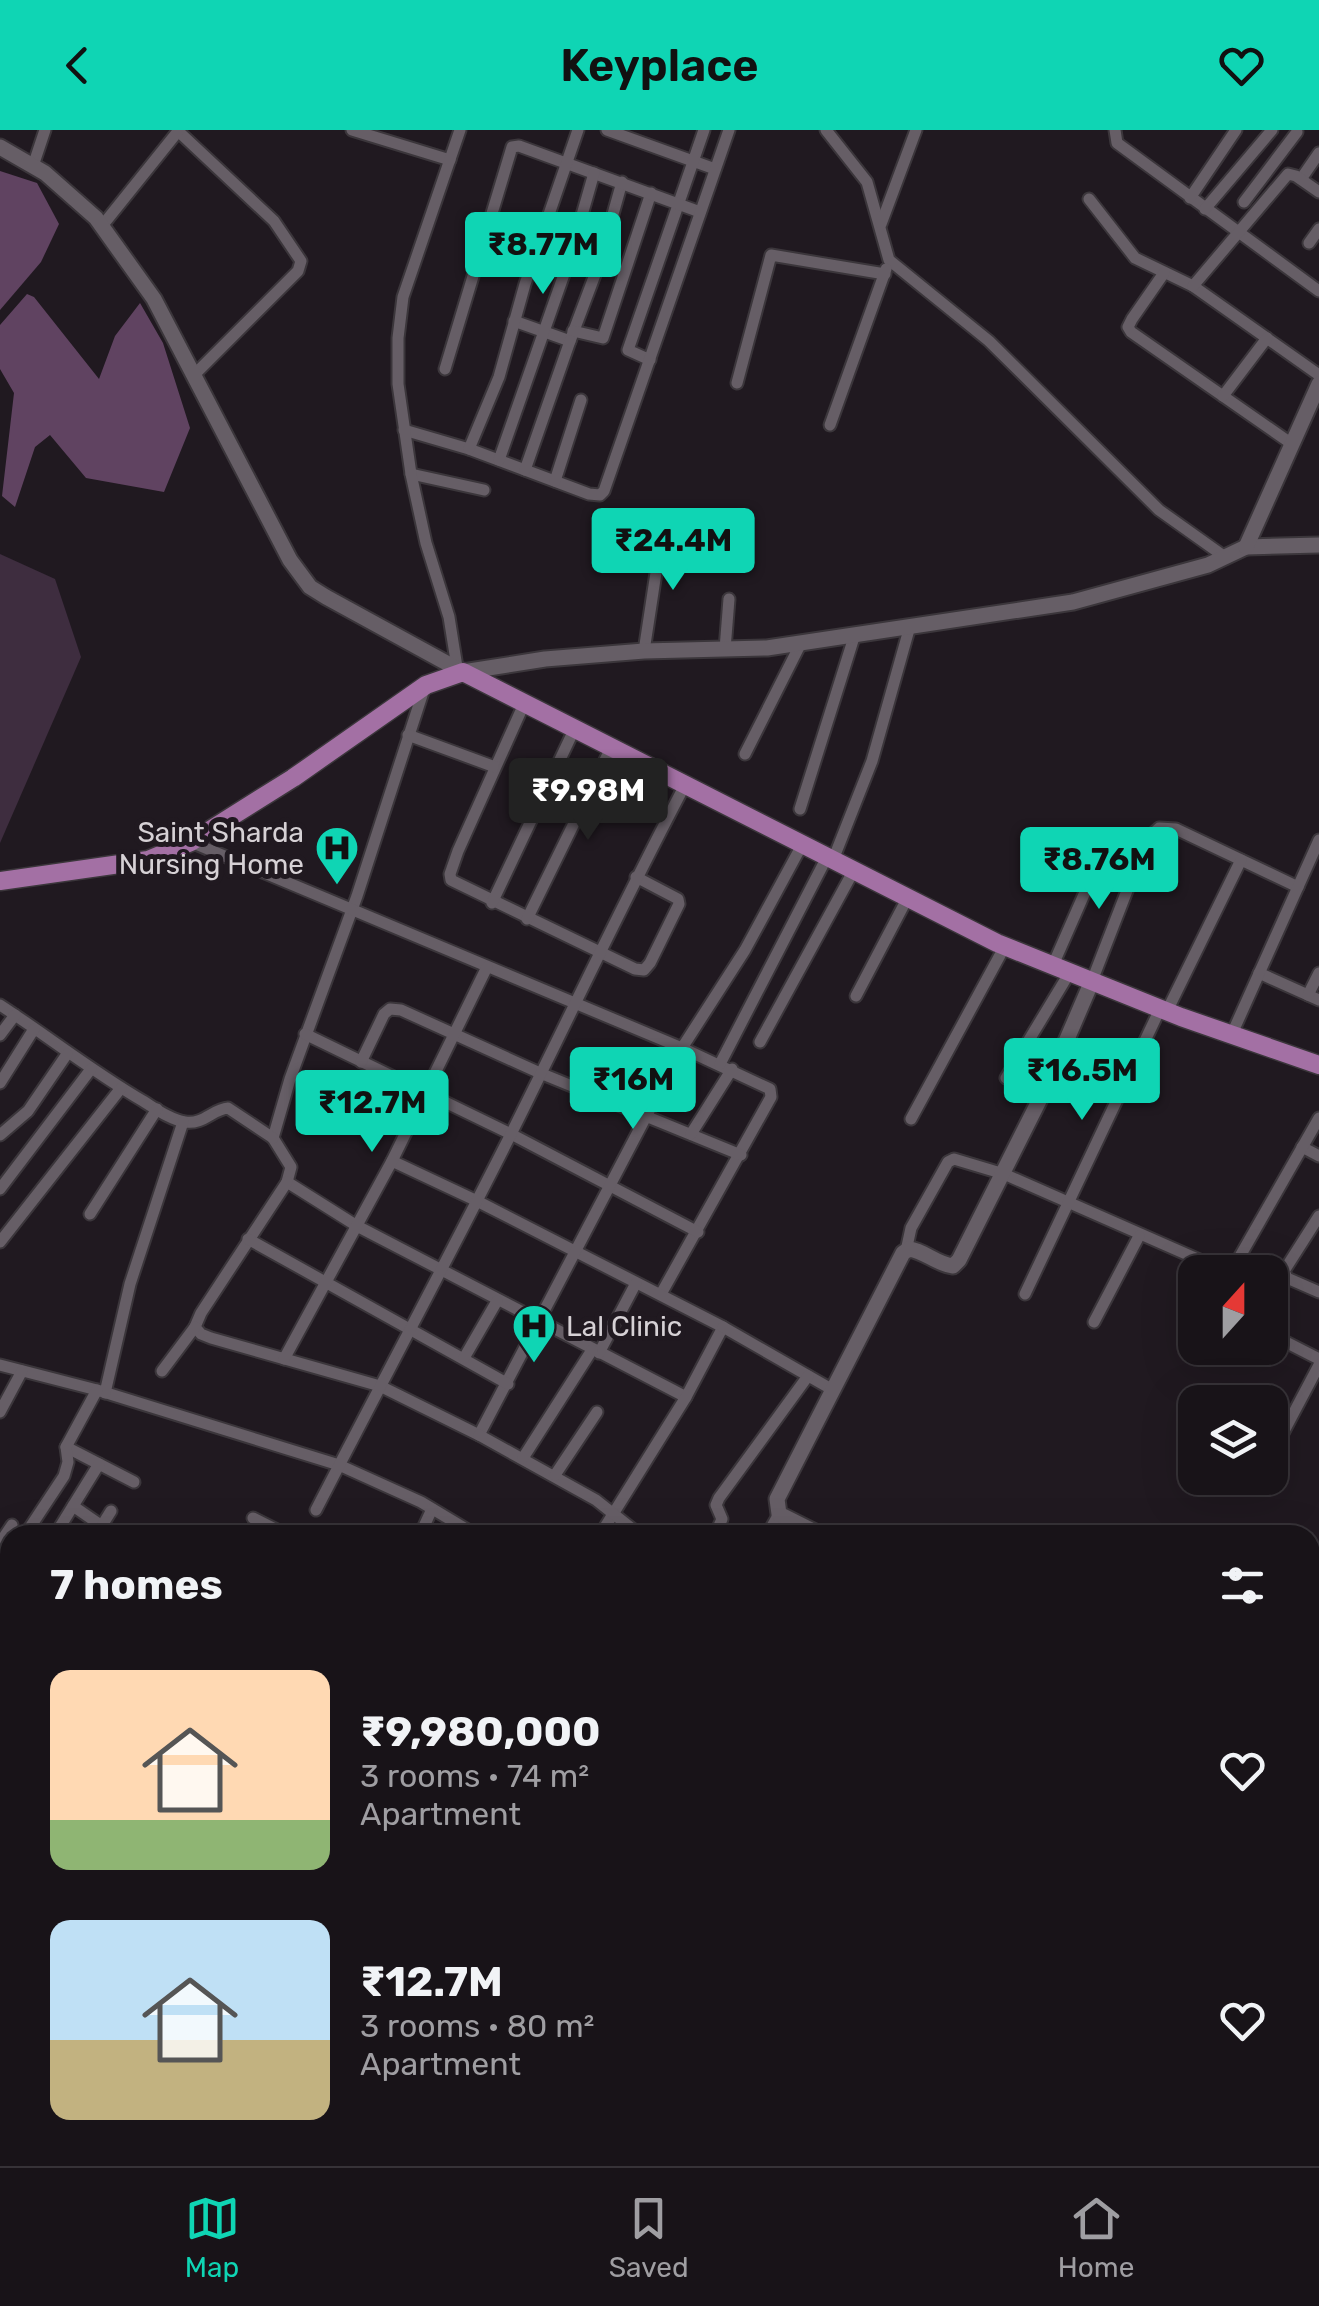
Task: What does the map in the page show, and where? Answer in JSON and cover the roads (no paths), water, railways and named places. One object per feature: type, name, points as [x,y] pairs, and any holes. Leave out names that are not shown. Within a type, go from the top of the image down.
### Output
[{"type":"main road","points":[[0,881],[148,860],[191,842],[273,791],[426,685],[459,669],[1006,946],[1231,1036],[1319,1065]]},
{"type":"street","points":[[32,166],[45,130]]},
{"type":"street","points":[[102,226],[178,130],[274,221],[302,261],[298,271],[193,376]]},
{"type":"street","points":[[352,130],[450,160]]},
{"type":"street","points":[[459,669],[411,474],[398,384],[399,315],[460,130]]},
{"type":"street","points":[[469,449],[499,376],[535,254],[578,130]]},
{"type":"street","points":[[607,130],[715,169]]},
{"type":"street","points":[[650,360],[628,350],[704,130]]},
{"type":"street","points":[[404,430],[469,449],[594,495],[604,491],[729,130]]},
{"type":"street","points":[[826,130],[867,182],[887,267],[830,425]]},
{"type":"street","points":[[880,226],[916,130]]},
{"type":"street","points":[[1115,130],[1117,143],[1319,291]]},
{"type":"street","points":[[1190,198],[1236,130]]},
{"type":"street","points":[[1205,209],[1272,130]]},
{"type":"street","points":[[1244,202],[1297,132]]},
{"type":"street","points":[[0,146],[45,173],[102,226],[154,299],[290,560],[310,586],[459,669],[644,650],[725,649],[800,642],[1073,602],[1208,565],[1246,547],[1319,546]]},
{"type":"street","points":[[446,369],[512,146],[700,212]]},
{"type":"street","points":[[1301,179],[1319,153]]},
{"type":"street","points":[[499,460],[570,256],[594,173]]},
{"type":"street","points":[[1193,286],[1288,174],[1319,192]]},
{"type":"street","points":[[525,470],[599,264],[622,182]]},
{"type":"street","points":[[1225,186],[1255,210]]},
{"type":"street","points":[[514,320],[543,331],[602,338],[651,193]]},
{"type":"street","points":[[1089,199],[1128,251],[1144,264],[1193,286],[1319,374]]},
{"type":"street","points":[[1309,243],[1319,229]]},
{"type":"street","points":[[484,237],[535,254]]},
{"type":"street","points":[[737,383],[771,255],[887,267],[990,341],[1158,510],[1225,557]]},
{"type":"street","points":[[1164,272],[1128,327],[1292,444]]},
{"type":"street","points":[[1223,396],[1267,338]]},
{"type":"street","points":[[1246,547],[1319,384]]},
{"type":"street","points":[[555,481],[581,400]]},
{"type":"street","points":[[411,474],[484,490]]},
{"type":"street","points":[[644,650],[663,527]]},
{"type":"street","points":[[725,649],[729,599]]},
{"type":"street","points":[[720,1064],[830,859],[872,760],[910,626]]},
{"type":"street","points":[[800,809],[855,634]]},
{"type":"street","points":[[745,754],[800,642]]},
{"type":"street","points":[[272,1138],[426,685]]},
{"type":"street","points":[[524,704],[450,874],[451,880],[458,887],[635,970],[644,970],[678,898],[636,878]]},
{"type":"street","points":[[492,903],[574,730]]},
{"type":"street","points":[[408,735],[495,767]]},
{"type":"street","points":[[527,919],[612,748]]},
{"type":"street","points":[[316,1510],[685,786]]},
{"type":"street","points":[[906,1251],[918,1250],[952,1266],[1004,1174],[1092,982],[1147,839],[1159,828],[1176,829],[1298,886]]},
{"type":"street","points":[[191,842],[732,1069],[770,1089],[771,1097],[741,1155],[661,1294]]},
{"type":"street","points":[[1006,1078],[1061,969],[1107,842]]},
{"type":"street","points":[[479,1435],[682,1048],[746,950],[802,845]]},
{"type":"street","points":[[1231,1036],[1318,845]]},
{"type":"street","points":[[1025,1294],[1163,1010],[1242,860]]},
{"type":"street","points":[[760,1042],[854,870]]},
{"type":"street","points":[[856,996],[908,897]]},
{"type":"street","points":[[912,1120],[1006,946]]},
{"type":"street","points":[[284,1359],[392,1162],[486,966]]},
{"type":"street","points":[[1259,973],[1314,998],[1319,973]]},
{"type":"street","points":[[0,1005],[67,1054],[157,1110],[184,1122],[200,1121],[228,1108],[272,1138],[291,1167],[286,1182],[162,1371]]},
{"type":"street","points":[[361,1062],[381,1019],[390,1009],[454,1032],[540,1073],[741,1155]]},
{"type":"street","points":[[0,1035],[15,1015]]},
{"type":"street","points":[[0,1083],[34,1030]]},
{"type":"street","points":[[305,1034],[511,1134],[698,1232]]},
{"type":"street","points":[[0,1135],[28,1111],[67,1054]]},
{"type":"street","points":[[0,1189],[91,1069]]},
{"type":"street","points":[[691,1134],[732,1069]]},
{"type":"street","points":[[0,1242],[121,1088]]},
{"type":"street","points":[[90,1214],[157,1110]]},
{"type":"street","points":[[1239,1255],[1319,1118]]},
{"type":"street","points":[[32,1525],[64,1476],[68,1462],[66,1447],[101,1392],[130,1284],[184,1122]]},
{"type":"street","points":[[1302,1146],[1319,1156]]},
{"type":"street","points":[[773,1525],[779,1514],[777,1499],[906,1251],[911,1228],[950,1159],[1004,1174],[1186,1255]]},
{"type":"street","points":[[392,1162],[661,1294],[833,1390]]},
{"type":"street","points":[[286,1182],[440,1271],[686,1397]]},
{"type":"street","points":[[1319,1216],[1284,1271],[1288,1278],[1319,1292]]},
{"type":"street","points":[[1094,1322],[1139,1236]]},
{"type":"street","points":[[248,1239],[508,1384]]},
{"type":"street","points":[[522,1458],[595,1351],[636,1282]]},
{"type":"street","points":[[464,1358],[496,1301]]},
{"type":"street","points":[[194,1326],[211,1338],[380,1386],[555,1475],[629,1525]]},
{"type":"street","points":[[607,1525],[686,1397],[723,1327]]},
{"type":"street","points":[[1288,1344],[1319,1362],[1288,1423]]},
{"type":"street","points":[[0,1365],[339,1465],[459,1525]]},
{"type":"street","points":[[0,1412],[22,1371]]},
{"type":"street","points":[[719,1525],[722,1519],[716,1505],[719,1498],[808,1376]]},
{"type":"street","points":[[555,1475],[596,1412]]},
{"type":"street","points":[[66,1447],[134,1482]]},
{"type":"street","points":[[61,1525],[99,1464]]},
{"type":"street","points":[[73,1506],[94,1525]]},
{"type":"street","points":[[425,1525],[432,1509]]},
{"type":"street","points":[[102,1525],[110,1512]]},
{"type":"street","points":[[779,1514],[800,1525]]},
{"type":"street","points":[[253,1518],[267,1525]]},
{"type":"place","name":"Saint Sharda Nursing Home","points":[[337,886]]},
{"type":"place","name":"Lal Clinic","points":[[534,1364]]}]
